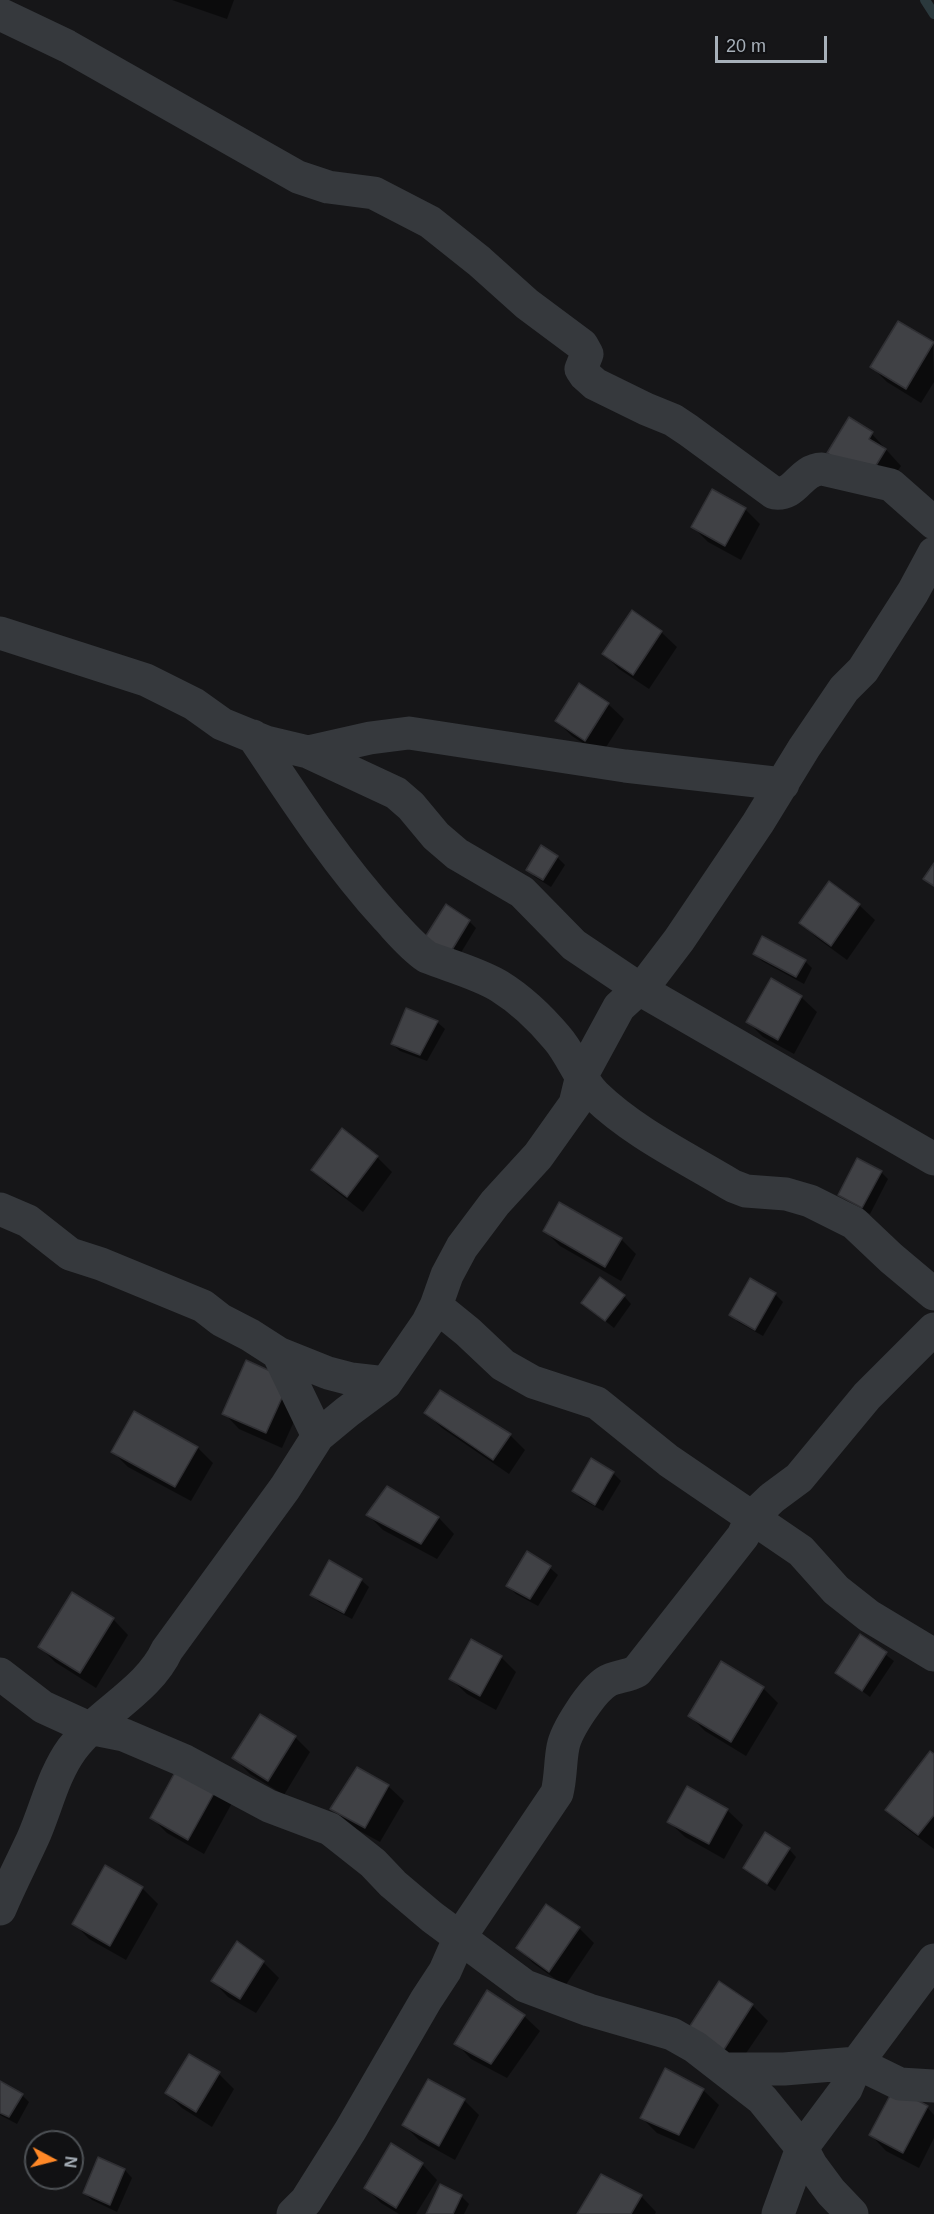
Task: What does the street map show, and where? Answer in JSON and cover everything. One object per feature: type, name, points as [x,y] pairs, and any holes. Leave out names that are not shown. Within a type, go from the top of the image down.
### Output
[{"type":"street","points":[[3,0],[0,12],[67,46],[298,177],[328,188],[374,193],[430,222],[479,261],[527,304],[582,345],[587,354],[581,369],[596,384],[681,425],[774,493],[787,492],[811,470],[822,469],[891,485],[934,523]]},
{"type":"street","points":[[0,1909],[33,1837],[51,1788],[70,1752],[89,1728],[154,1673],[167,1650],[285,1488],[318,1436],[386,1383],[428,1323],[447,1275],[462,1247],[495,1203],[538,1156],[575,1104],[582,1075],[619,1008],[630,996],[641,990],[679,940],[844,689],[924,599],[934,553]]},
{"type":"street","points":[[0,633],[146,680],[194,704],[222,724],[253,736],[308,752],[396,793],[436,836],[457,854],[522,892],[574,945],[641,990],[934,1159]]},
{"type":"street","points":[[308,752],[370,738],[409,733],[625,766],[783,784]]},
{"type":"street","points":[[253,736],[319,834],[374,904],[416,950],[427,957],[497,985],[514,996],[557,1038],[593,1093],[608,1107],[642,1131],[733,1186],[746,1191],[786,1194],[810,1201],[854,1223],[934,1294]]},
{"type":"street","points":[[0,1209],[27,1221],[70,1254],[101,1264],[203,1306],[221,1320],[278,1353],[328,1373],[351,1379],[386,1383]]},
{"type":"street","points":[[436,1306],[503,1365],[533,1382],[597,1403],[660,1454],[801,1551],[836,1590],[869,1616],[934,1655]]},
{"type":"street","points":[[293,2214],[306,2201],[350,2131],[445,1971],[460,1937],[557,1793],[566,1736],[598,1688],[609,1680],[637,1671],[743,1536],[751,1518],[772,1498],[799,1478],[867,1396],[934,1329]]},
{"type":"street","points":[[278,1353],[318,1436]]},
{"type":"street","points":[[0,1674],[43,1707],[89,1728],[124,1735],[176,1757],[269,1806],[330,1829],[373,1863],[393,1884],[424,1910],[525,1986],[589,2010],[672,2034],[695,2046],[762,2099],[802,2148],[811,2165],[831,2192],[852,2214]]},
{"type":"street","points":[[778,2214],[802,2148],[846,2089],[857,2063],[934,1960]]},
{"type":"street","points":[[725,2069],[784,2069],[857,2063],[900,2084],[934,2086]]},
{"type":"building","points":[[898,321],[934,342],[906,389],[870,367]]},
{"type":"building","points":[[849,417],[873,432],[869,439],[886,449],[872,472],[852,469],[827,453]]},
{"type":"building","points":[[712,489],[746,508],[725,546],[691,527]]},
{"type":"building","points":[[632,610],[662,631],[633,675],[602,654]]},
{"type":"building","points":[[579,683],[609,703],[585,741],[555,721]]},
{"type":"building","points":[[541,845],[558,856],[543,880],[526,870]]},
{"type":"building","points":[[934,863],[934,886],[923,879]]},
{"type":"building","points":[[829,881],[860,904],[831,946],[799,923]]},
{"type":"building","points":[[446,904],[470,920],[447,958],[422,942]]},
{"type":"building","points":[[762,936],[806,960],[796,977],[753,954]]},
{"type":"building","points":[[771,978],[802,996],[778,1040],[746,1022]]},
{"type":"building","points":[[406,1008],[438,1021],[420,1055],[391,1044]]},
{"type":"building","points":[[342,1128],[378,1156],[347,1197],[311,1170]]},
{"type":"building","points":[[857,1158],[882,1171],[862,1208],[838,1195]]},
{"type":"building","points":[[559,1202],[622,1238],[605,1267],[543,1231]]},
{"type":"building","points":[[600,1277],[625,1295],[605,1321],[581,1303]]},
{"type":"building","points":[[750,1278],[776,1293],[755,1330],[729,1315]]},
{"type":"building","points":[[246,1360],[290,1380],[266,1433],[222,1414]]},
{"type":"building","points":[[440,1390],[511,1434],[493,1460],[424,1413]]},
{"type":"building","points":[[134,1411],[198,1447],[175,1487],[111,1452]]},
{"type":"building","points":[[591,1458],[614,1472],[595,1505],[572,1491]]},
{"type":"building","points":[[387,1486],[439,1517],[421,1544],[366,1515]]},
{"type":"building","points":[[527,1551],[551,1566],[530,1599],[506,1586]]},
{"type":"building","points":[[329,1560],[362,1579],[344,1613],[310,1595]]},
{"type":"building","points":[[72,1592],[114,1618],[80,1673],[38,1647]]},
{"type":"building","points":[[860,1634],[887,1652],[862,1691],[835,1673]]},
{"type":"building","points":[[471,1639],[502,1656],[480,1696],[449,1679]]},
{"type":"building","points":[[721,1661],[764,1687],[731,1742],[688,1716]]},
{"type":"building","points":[[260,1714],[296,1736],[268,1781],[232,1758]]},
{"type":"building","points":[[930,1751],[934,1754],[934,1815],[918,1835],[885,1810]]},
{"type":"building","points":[[179,1765],[218,1786],[188,1840],[150,1818]]},
{"type":"building","points":[[357,1767],[389,1785],[365,1828],[330,1809]]},
{"type":"building","points":[[687,1786],[728,1809],[709,1844],[667,1822]]},
{"type":"building","points":[[765,1832],[790,1848],[767,1884],[743,1868]]},
{"type":"building","points":[[105,1865],[143,1887],[110,1946],[72,1924]]},
{"type":"building","points":[[546,1904],[580,1927],[549,1972],[516,1948]]},
{"type":"building","points":[[237,1941],[264,1961],[240,1999],[211,1981]]},
{"type":"building","points":[[719,1981],[753,2004],[723,2051],[688,2029]]},
{"type":"building","points":[[487,1990],[525,2015],[491,2064],[454,2044]]},
{"type":"building","points":[[189,2054],[220,2072],[196,2112],[165,2093]]},
{"type":"building","points":[[665,2068],[704,2089],[679,2135],[640,2118]]},
{"type":"building","points":[[428,2079],[465,2099],[439,2146],[402,2125]]},
{"type":"building","points":[[0,2081],[23,2094],[9,2117],[0,2113]]},
{"type":"building","points":[[894,2088],[928,2106],[903,2153],[869,2135]]},
{"type":"building","points":[[391,2143],[423,2163],[396,2208],[364,2188]]},
{"type":"building","points":[[98,2157],[125,2169],[110,2205],[83,2193]]},
{"type":"building","points":[[601,2174],[642,2195],[631,2214],[577,2214]]},
{"type":"building","points":[[440,2184],[462,2195],[453,2214],[426,2214]]},
{"type":"waterway","points":[[925,0],[934,14]]}]
